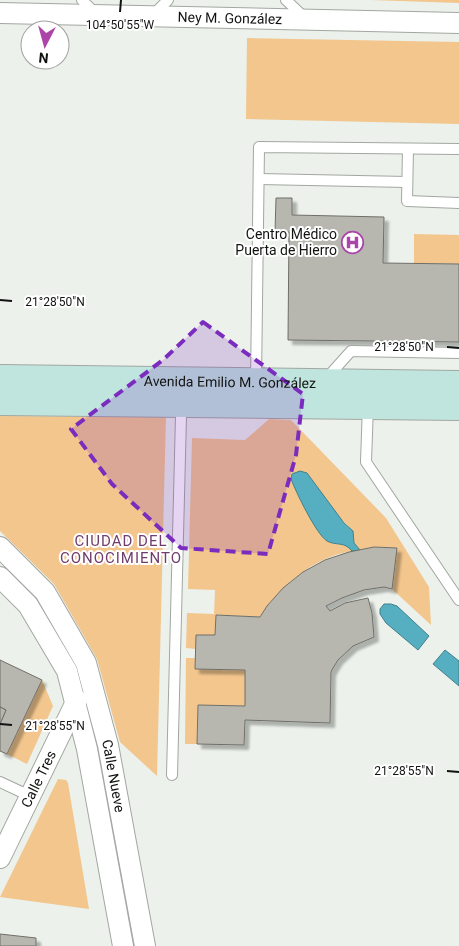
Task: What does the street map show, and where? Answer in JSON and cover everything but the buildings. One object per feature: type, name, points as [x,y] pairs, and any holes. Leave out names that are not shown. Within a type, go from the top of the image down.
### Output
[{"type":"main road","name":"Avenida Emilio M. González","points":[[0,379],[179,392],[368,395],[459,406]]},
{"type":"main road","name":"Avenida Emilio M. González","points":[[0,401],[179,392],[256,382],[322,383],[368,395],[459,385]]},
{"type":"street","name":"Ney M. González","points":[[0,13],[459,23]]},
{"type":"street","name":"Calle Nueve","points":[[0,547],[45,592],[90,674],[108,744],[145,946]]},
{"type":"street","name":"Calle Nueve","points":[[0,577],[28,605],[66,671],[87,749],[123,946]]},
{"type":"street","name":"Calle Tres","points":[[0,858],[90,674]]},
{"type":"lane","points":[[82,0],[96,15]]},
{"type":"lane","points":[[152,16],[168,0]]},
{"type":"lane","points":[[286,0],[306,20]]},
{"type":"lane","points":[[256,382],[259,147],[459,149]]},
{"type":"lane","points":[[408,148],[407,201],[459,203]]},
{"type":"lane","points":[[259,179],[407,182]]},
{"type":"lane","points":[[322,383],[351,351],[459,353]]},
{"type":"lane","points":[[172,775],[181,416],[179,392]]},
{"type":"lane","points":[[368,395],[366,462],[459,600]]},
{"type":"lane","points":[[0,782],[30,796]]},
{"type":"highlighted area","points":[[203,322],[303,394],[296,455],[268,554],[181,548],[112,484],[71,429],[163,360]]},
{"type":"shaded area","points":[[371,0],[459,0],[459,3]]},
{"type":"shaded area","points":[[247,38],[459,42],[459,124],[246,119]]},
{"type":"shaded area","points":[[414,234],[459,235],[459,264],[414,263]]},
{"type":"shaded area","points":[[0,416],[166,417],[157,776],[120,742],[97,659],[54,584],[0,531]]},
{"type":"shaded area","points":[[269,419],[291,420],[386,518],[429,587],[431,625],[392,589],[397,548],[374,547],[360,550],[354,543],[353,531],[338,516],[291,479],[311,519],[328,541],[349,547],[352,551],[324,559],[311,566],[277,594],[260,617],[216,615],[215,635],[197,635],[196,649],[186,648],[187,613],[214,614],[215,590],[188,589],[192,438],[245,440]]},
{"type":"shaded area","points":[[186,658],[196,658],[196,669],[245,670],[245,706],[198,705],[197,744],[185,744]]},
{"type":"shaded area","points":[[42,680],[53,706],[27,764],[7,754]]},
{"type":"shaded area","points":[[58,779],[66,780],[68,783],[89,909],[0,897]]},
{"type":"water","points":[[300,471],[307,473],[344,523],[353,531],[354,543],[360,550],[352,551],[346,546],[327,541],[322,537],[291,479],[292,474]]},
{"type":"water","points":[[384,604],[397,606],[429,636],[418,650],[386,623],[380,614],[380,609]]},
{"type":"water","points":[[445,650],[459,661],[459,686],[433,664]]},
{"type":"place","name":"Centro Médico Puerta de Hierro","points":[[353,242]]},
{"type":"district","name":"CIUDAD DEL CONOCIMIENTO","points":[[121,550]]}]
